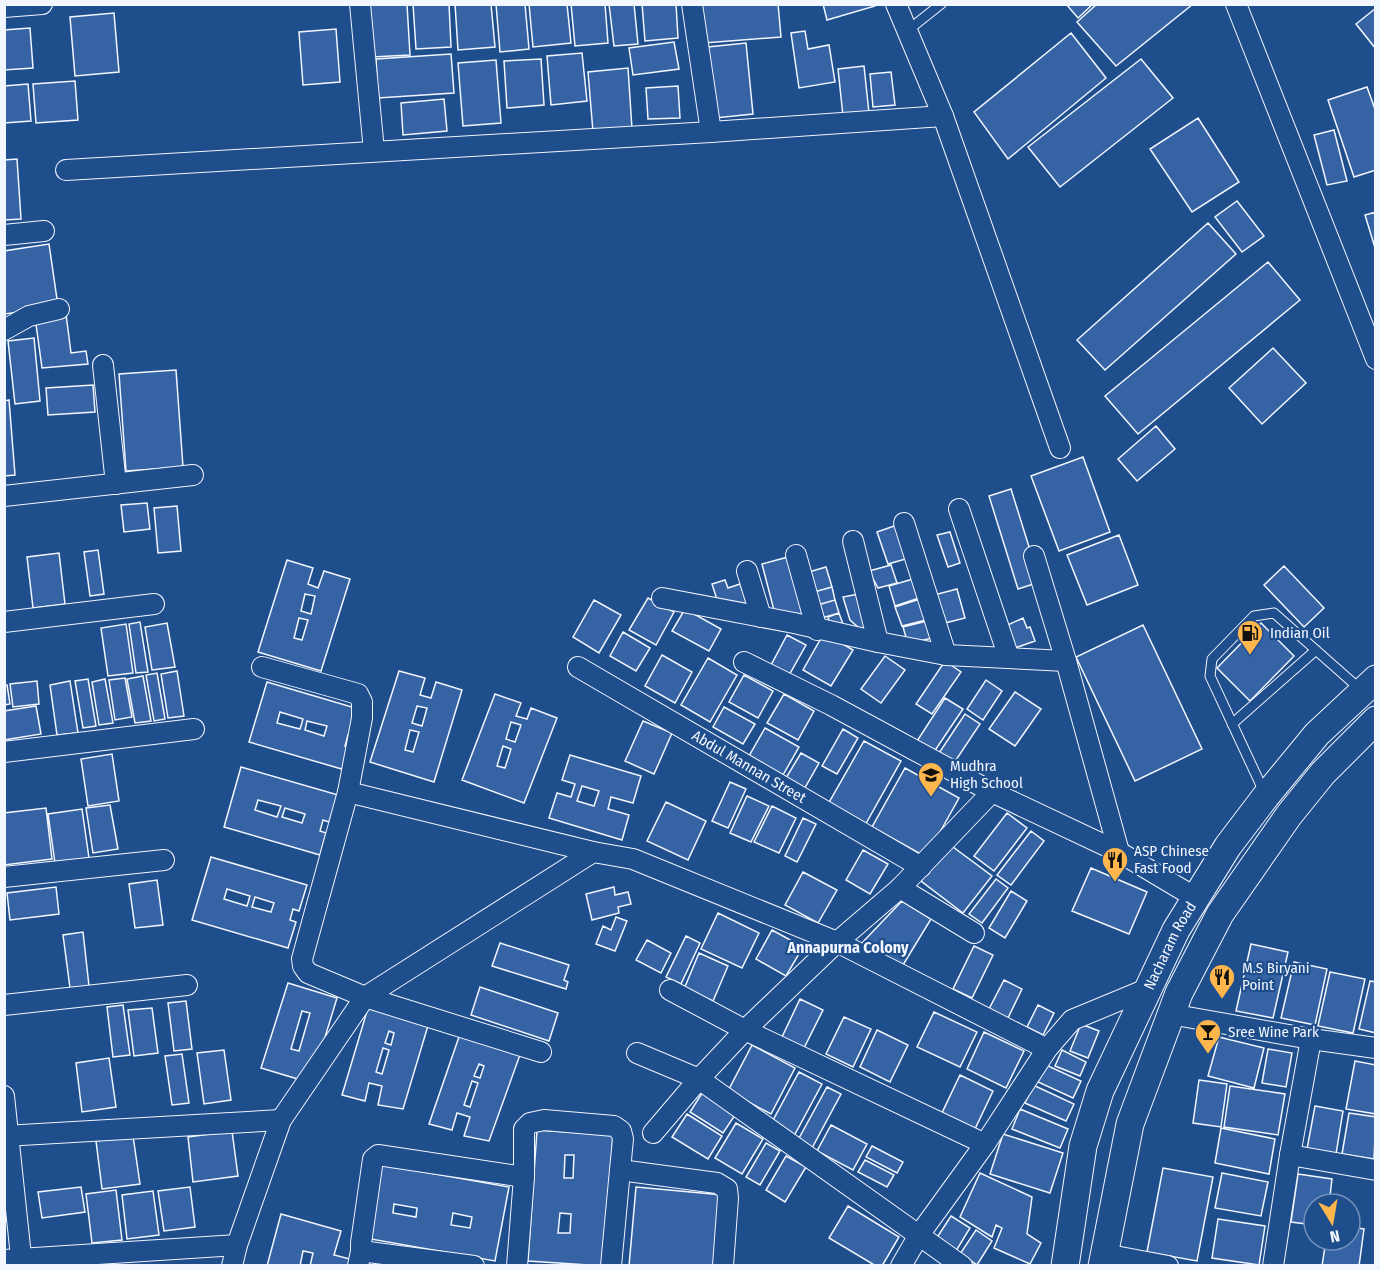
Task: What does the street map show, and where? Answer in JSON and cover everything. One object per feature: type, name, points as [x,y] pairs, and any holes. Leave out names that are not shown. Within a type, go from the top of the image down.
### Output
[{"type":"main road","name":"Nacharam Road","points":[[1065,1266],[1083,1146],[1100,1091],[1176,930],[1228,846],[1266,796],[1317,734],[1369,685]]},
{"type":"main road","name":"Nacharam Road","points":[[1103,1260],[1130,1124],[1179,993],[1220,914],[1289,814],[1323,773],[1376,720]]},
{"type":"street","points":[[4,7],[42,4]]},
{"type":"street","points":[[360,4],[374,151]]},
{"type":"street","points":[[692,4],[711,132]]},
{"type":"street","points":[[896,4],[943,116],[1060,448]]},
{"type":"street","points":[[1236,4],[1376,359]]},
{"type":"street","points":[[66,170],[943,116]]},
{"type":"street","points":[[4,235],[44,231]]},
{"type":"street","points":[[4,330],[29,316],[59,309]]},
{"type":"street","points":[[103,365],[116,484]]},
{"type":"street","points":[[4,496],[193,475]]},
{"type":"street","points":[[959,509],[1009,658]]},
{"type":"street","points":[[904,523],[946,655]]},
{"type":"street","points":[[853,541],[878,642]]},
{"type":"street","points":[[796,555],[817,630]]},
{"type":"street","points":[[1034,556],[1119,852]]},
{"type":"street","points":[[747,571],[761,617]]},
{"type":"street","points":[[662,598],[794,622],[817,630],[946,655],[1066,661]]},
{"type":"street","points":[[4,622],[154,604]]},
{"type":"street","points":[[744,662],[831,705],[992,792],[1119,852],[1196,898]]},
{"type":"street","points":[[262,667],[358,694],[362,702],[362,718],[348,792],[302,959],[303,966],[308,973],[365,997],[541,1052]]},
{"type":"street","name":"Abdul Mannan Street","points":[[578,667],[921,867]]},
{"type":"street","points":[[4,752],[194,729]]},
{"type":"street","points":[[348,792],[593,852],[633,859],[837,942],[1047,1049]]},
{"type":"street","points":[[653,1133],[744,1030],[837,942],[900,888],[992,792]]},
{"type":"street","points":[[232,1266],[237,1245],[282,1120],[365,997],[593,852]]},
{"type":"street","points":[[4,877],[164,860]]},
{"type":"street","points":[[900,888],[974,933]]},
{"type":"street","points":[[4,1005],[187,985]]},
{"type":"street","points":[[901,1266],[919,1235],[985,1144],[1047,1049],[1072,1020],[1147,989]]},
{"type":"street","points":[[670,990],[744,1030],[985,1144]]},
{"type":"street","points":[[1170,1014],[1376,1048]]},
{"type":"street","points":[[1273,1266],[1311,1039]]},
{"type":"street","points":[[636,1053],[699,1079],[962,1266]]},
{"type":"street","points":[[4,1096],[16,1261],[237,1245]]},
{"type":"street","points":[[7,1135],[282,1120]]},
{"type":"street","points":[[517,1266],[524,1178],[524,1130],[530,1123],[544,1120],[614,1126],[621,1131],[623,1139],[611,1266]]},
{"type":"street","points":[[474,1266],[359,1258],[373,1159],[378,1155],[524,1178]]},
{"type":"street","points":[[1290,1155],[1376,1170]]},
{"type":"street","points":[[620,1170],[717,1183],[727,1189],[723,1266]]},
{"type":"street","points":[[1103,1260],[1168,1266]]},
{"type":"lane","points":[[906,32],[941,4]]},
{"type":"lane","points":[[1266,796],[1210,676],[1212,660],[1254,616],[1274,613],[1316,650],[1369,685]]},
{"type":"lane","points":[[1232,724],[1316,650]]},
{"type":"building","points":[[369,4],[407,4],[410,55],[372,57]]},
{"type":"building","points":[[413,4],[449,4],[451,47],[416,49]]},
{"type":"building","points":[[455,4],[491,4],[495,47],[458,50]]},
{"type":"building","points":[[496,4],[525,4],[529,49],[500,52]]},
{"type":"building","points":[[529,4],[567,4],[571,43],[533,47]]},
{"type":"building","points":[[571,4],[605,4],[608,43],[575,46]]},
{"type":"building","points":[[609,4],[634,4],[638,44],[614,46]]},
{"type":"building","points":[[642,4],[676,4],[678,38],[645,41]]},
{"type":"building","points":[[701,4],[778,4],[781,37],[704,43]]},
{"type":"building","points":[[823,4],[875,4],[875,6],[827,20]]},
{"type":"building","points":[[1066,4],[1093,4],[1078,18]]},
{"type":"building","points":[[1097,4],[1193,4],[1116,66],[1077,22]]},
{"type":"building","points":[[1376,8],[1376,49],[1356,24]]},
{"type":"building","points":[[114,13],[119,72],[75,76],[70,17]]},
{"type":"building","points":[[30,28],[33,68],[4,70],[4,30]]},
{"type":"building","points":[[336,29],[340,82],[303,85],[299,32]]},
{"type":"building","points":[[805,31],[808,49],[829,45],[835,82],[799,88],[791,33]]},
{"type":"building","points":[[1071,33],[1106,78],[1008,159],[974,112]]},
{"type":"building","points":[[674,42],[679,69],[633,75],[629,48]]},
{"type":"building","points":[[746,43],[753,114],[715,118],[708,47]]},
{"type":"building","points":[[582,53],[587,101],[551,105],[547,56]]},
{"type":"building","points":[[451,54],[454,93],[378,98],[376,59]]},
{"type":"building","points":[[541,59],[544,105],[507,108],[504,61]]},
{"type":"building","points":[[1141,59],[1173,98],[1060,187],[1028,147]]},
{"type":"building","points":[[496,60],[501,123],[463,126],[458,63]]},
{"type":"building","points":[[864,66],[869,113],[843,116],[838,69]]},
{"type":"building","points":[[628,68],[632,129],[593,132],[588,72]]},
{"type":"building","points":[[891,72],[895,105],[873,107],[870,74]]},
{"type":"building","points":[[75,81],[78,120],[36,123],[33,84]]},
{"type":"building","points":[[28,84],[31,121],[4,123],[4,86]]},
{"type":"building","points":[[678,86],[680,118],[648,119],[646,88]]},
{"type":"building","points":[[1367,87],[1376,112],[1376,170],[1354,177],[1328,100]]},
{"type":"building","points":[[444,99],[447,131],[403,135],[401,103]]},
{"type":"building","points":[[1198,118],[1239,182],[1192,212],[1150,149]]},
{"type":"building","points":[[1334,130],[1347,181],[1327,185],[1314,135]]},
{"type":"building","points":[[17,159],[21,219],[4,220],[4,160]]},
{"type":"building","points":[[1237,201],[1264,236],[1242,252],[1215,217]]},
{"type":"building","points":[[1376,212],[1376,251],[1365,215]]},
{"type":"building","points":[[1208,223],[1236,254],[1105,370],[1077,340]]},
{"type":"building","points":[[49,244],[58,306],[5,314],[4,251]]},
{"type":"building","points":[[1268,262],[1300,300],[1138,434],[1105,396]]},
{"type":"building","points":[[66,314],[71,353],[86,351],[88,364],[42,368],[35,317]]},
{"type":"building","points":[[34,338],[40,401],[15,404],[8,341]]},
{"type":"building","points":[[1273,348],[1306,383],[1262,424],[1229,388]]},
{"type":"building","points":[[176,370],[183,467],[126,471],[119,374]]},
{"type":"building","points":[[93,385],[95,412],[48,415],[46,388]]},
{"type":"building","points":[[9,400],[15,475],[4,476],[4,401]]},
{"type":"building","points":[[1156,426],[1175,449],[1137,481],[1118,459]]},
{"type":"building","points":[[1083,457],[1110,532],[1059,551],[1031,476]]},
{"type":"building","points":[[1011,489],[1040,582],[1018,589],[989,496]]},
{"type":"building","points":[[147,503],[150,529],[124,532],[121,505]]},
{"type":"building","points":[[177,506],[181,551],[158,553],[154,508]]},
{"type":"building","points":[[897,525],[909,558],[888,564],[877,532]]},
{"type":"building","points":[[950,532],[960,563],[948,567],[937,535]]},
{"type":"building","points":[[1119,535],[1138,585],[1087,605],[1067,555]]},
{"type":"building","points":[[98,550],[104,594],[90,596],[84,552]]},
{"type":"building","points":[[59,553],[65,604],[33,608],[27,557]]},
{"type":"building","points":[[788,557],[805,620],[776,618],[762,564]]},
{"type":"building","points":[[287,560],[313,568],[308,584],[318,588],[324,571],[350,579],[321,671],[258,652]],"holes":[[[305,594],[315,596],[311,614],[301,611]],[[299,618],[308,620],[302,640],[294,638]]]},
{"type":"building","points":[[891,565],[897,583],[878,588],[869,571]]},
{"type":"building","points":[[1284,566],[1324,608],[1304,627],[1264,585]]},
{"type":"building","points":[[826,567],[832,587],[807,594],[802,574]]},
{"type":"building","points":[[913,579],[919,598],[895,606],[889,586]]},
{"type":"building","points":[[725,580],[728,588],[740,584],[747,603],[720,609],[712,584]]},
{"type":"building","points":[[832,587],[835,600],[811,607],[807,594]]},
{"type":"building","points":[[957,589],[965,618],[941,624],[934,595]]},
{"type":"building","points":[[864,593],[868,636],[850,620],[843,597]]},
{"type":"building","points":[[648,598],[674,612],[656,645],[629,630]]},
{"type":"building","points":[[920,599],[926,620],[902,626],[895,607]]},
{"type":"building","points":[[594,600],[621,615],[599,653],[573,637]]},
{"type":"building","points":[[835,600],[839,613],[815,620],[811,607]]},
{"type":"building","points":[[685,609],[721,629],[709,651],[672,631]]},
{"type":"building","points":[[839,613],[844,627],[832,633],[828,617]]},
{"type":"building","points":[[1023,618],[1027,628],[1030,627],[1035,641],[1015,648],[999,629]]},
{"type":"building","points":[[927,621],[932,638],[908,644],[903,627]]},
{"type":"building","points":[[140,622],[148,672],[136,673],[129,624]]},
{"type":"building","points":[[167,623],[175,667],[152,670],[145,627]]},
{"type":"building","points":[[1261,623],[1294,656],[1250,701],[1217,668]]},
{"type":"building","points":[[126,624],[133,673],[108,676],[101,628]]},
{"type":"building","points":[[1143,625],[1202,749],[1135,781],[1076,657]]},
{"type":"building","points":[[623,632],[650,648],[636,671],[610,656]]},
{"type":"building","points":[[824,633],[853,650],[831,686],[803,670]]},
{"type":"building","points":[[787,635],[806,645],[788,677],[770,667]]},
{"type":"building","points":[[662,655],[692,672],[675,703],[645,686]]},
{"type":"building","points":[[885,656],[905,670],[881,703],[861,689]]},
{"type":"building","points":[[708,658],[737,675],[710,722],[681,705]]},
{"type":"building","points":[[945,661],[961,672],[932,714],[916,704]]},
{"type":"building","points":[[177,671],[184,716],[168,718],[161,674]]},
{"type":"building","points":[[399,671],[425,678],[420,695],[431,698],[436,682],[462,690],[434,782],[370,762]],"holes":[[[417,706],[427,708],[422,726],[412,723]],[[410,730],[419,732],[413,752],[405,750]]]},
{"type":"building","points":[[157,673],[165,719],[154,721],[146,675]]},
{"type":"building","points":[[744,675],[773,691],[758,718],[729,702]]},
{"type":"building","points":[[143,676],[151,721],[135,723],[127,679]]},
{"type":"building","points":[[125,678],[132,717],[115,720],[109,680]]},
{"type":"building","points":[[88,679],[96,726],[83,728],[75,681]]},
{"type":"building","points":[[105,679],[113,723],[99,725],[92,682]]},
{"type":"building","points":[[986,680],[1002,691],[983,720],[967,709]]},
{"type":"building","points":[[37,681],[39,704],[13,707],[10,684]]},
{"type":"building","points":[[70,681],[78,733],[57,735],[50,685]]},
{"type":"building","points":[[267,682],[362,710],[355,737],[348,735],[345,746],[351,748],[345,770],[249,742]],"holes":[[[280,712],[303,719],[300,729],[277,723]],[[307,721],[327,726],[324,736],[305,730]]]},
{"type":"building","points":[[4,685],[7,685],[10,704],[4,705]]},
{"type":"building","points":[[1015,692],[1041,709],[1015,746],[989,729]]},
{"type":"building","points":[[495,694],[521,703],[516,716],[527,719],[531,708],[557,718],[524,803],[462,780]],"holes":[[[511,722],[521,725],[515,742],[506,739]],[[503,746],[511,749],[505,768],[497,766]]]},
{"type":"building","points":[[784,694],[814,711],[798,740],[767,723]]},
{"type":"building","points":[[945,698],[963,709],[934,752],[917,741]]},
{"type":"building","points":[[36,706],[41,734],[4,740],[4,711]]},
{"type":"building","points":[[724,707],[755,724],[743,744],[713,727]]},
{"type":"building","points":[[965,714],[980,724],[952,766],[937,756]]},
{"type":"building","points":[[643,721],[672,733],[654,774],[625,761]]},
{"type":"building","points":[[765,728],[799,747],[783,775],[749,756]]},
{"type":"building","points":[[843,729],[858,738],[837,774],[822,766]]},
{"type":"building","points":[[864,741],[901,761],[864,827],[827,806]]},
{"type":"building","points":[[801,753],[819,763],[802,793],[783,783]]},
{"type":"building","points":[[112,754],[119,801],[88,806],[81,759]]},
{"type":"building","points":[[570,755],[641,776],[633,803],[611,797],[608,809],[629,815],[622,840],[549,818],[557,793],[571,797],[575,784],[562,780]],"holes":[[[582,786],[599,791],[594,806],[577,801]]]},
{"type":"building","points":[[241,767],[338,795],[329,822],[323,820],[320,831],[326,833],[320,855],[224,827]],"holes":[[[258,800],[281,806],[277,817],[255,810]],[[285,808],[305,814],[302,823],[282,817]]]},
{"type":"building","points":[[905,768],[959,798],[926,857],[872,827]]},
{"type":"building","points":[[730,782],[746,789],[728,828],[712,821]]},
{"type":"building","points":[[747,796],[769,806],[751,842],[730,833]]},
{"type":"building","points":[[666,802],[706,821],[688,860],[647,841]]},
{"type":"building","points":[[110,805],[118,849],[93,853],[86,808]]},
{"type":"building","points":[[772,806],[796,818],[779,853],[754,842]]},
{"type":"building","points":[[46,808],[52,859],[4,865],[4,813]]},
{"type":"building","points":[[82,809],[89,858],[55,863],[48,814]]},
{"type":"building","points":[[1007,813],[1027,828],[994,871],[974,856]]},
{"type":"building","points":[[803,818],[816,824],[797,862],[785,856]]},
{"type":"building","points":[[1031,831],[1044,841],[1011,885],[997,875]]},
{"type":"building","points":[[949,844],[992,876],[963,913],[921,881]]},
{"type":"building","points":[[863,850],[888,864],[870,894],[846,880]]},
{"type":"building","points":[[211,857],[307,885],[299,911],[293,909],[290,920],[296,922],[288,948],[192,920]],"holes":[[[227,889],[250,896],[247,906],[224,899]],[[255,897],[274,903],[271,912],[252,907]]]},
{"type":"building","points":[[1091,868],[1147,892],[1129,934],[1072,911]]},
{"type":"building","points":[[803,872],[837,890],[818,923],[785,905]]},
{"type":"building","points":[[996,879],[1008,888],[982,923],[969,914]]},
{"type":"building","points":[[157,880],[163,925],[135,928],[129,884]]},
{"type":"building","points":[[56,887],[59,914],[10,920],[7,893]]},
{"type":"building","points":[[614,887],[615,895],[628,892],[631,904],[618,907],[619,913],[592,920],[586,894]]},
{"type":"building","points":[[1011,891],[1027,901],[1005,938],[989,928]]},
{"type":"building","points":[[902,901],[931,919],[900,970],[859,946]]},
{"type":"building","points":[[718,913],[759,933],[742,968],[701,949]]},
{"type":"building","points":[[616,917],[627,921],[615,951],[596,944],[603,926],[611,930]]},
{"type":"building","points":[[772,930],[803,947],[786,976],[756,959]]},
{"type":"building","points":[[83,932],[89,986],[70,988],[63,935]]},
{"type":"building","points":[[686,936],[700,943],[681,984],[666,977]]},
{"type":"building","points":[[647,940],[671,953],[661,973],[636,960]]},
{"type":"building","points":[[500,943],[569,965],[564,980],[568,982],[566,989],[492,966]]},
{"type":"building","points":[[1251,944],[1288,952],[1273,1018],[1236,1011]]},
{"type":"building","points":[[974,946],[993,955],[972,998],[953,989]]},
{"type":"building","points":[[699,953],[728,966],[713,1001],[684,989]]},
{"type":"building","points":[[1294,962],[1327,969],[1315,1025],[1281,1018]]},
{"type":"building","points":[[1330,972],[1365,979],[1353,1033],[1318,1026]]},
{"type":"building","points":[[1004,980],[1022,989],[1007,1020],[988,1011]]},
{"type":"building","points":[[1370,981],[1376,982],[1376,1033],[1359,1029]]},
{"type":"building","points":[[288,983],[337,998],[311,1083],[261,1068]],"holes":[[[302,1011],[310,1013],[299,1051],[291,1049]]]},
{"type":"building","points":[[480,987],[558,1013],[549,1041],[471,1015]]},
{"type":"building","points":[[800,999],[823,1010],[804,1048],[782,1037]]},
{"type":"building","points":[[186,1001],[192,1049],[174,1051],[168,1003]]},
{"type":"building","points":[[370,1001],[430,1019],[403,1109],[378,1105],[382,1086],[369,1083],[365,1101],[342,1095]],"holes":[[[389,1031],[394,1033],[391,1045],[385,1043]],[[383,1048],[389,1050],[382,1074],[376,1072]]]},
{"type":"building","points":[[123,1005],[130,1055],[113,1057],[107,1007]]},
{"type":"building","points":[[1038,1005],[1054,1013],[1043,1035],[1027,1027]]},
{"type":"building","points":[[152,1008],[158,1053],[134,1056],[128,1010]]},
{"type":"building","points":[[934,1012],[977,1032],[960,1067],[917,1047]]},
{"type":"building","points":[[844,1017],[871,1029],[853,1067],[826,1054]]},
{"type":"building","points":[[1081,1024],[1099,1031],[1088,1058],[1070,1051]]},
{"type":"building","points":[[877,1030],[908,1045],[890,1082],[860,1067]]},
{"type":"building","points":[[461,1031],[521,1052],[489,1141],[464,1136],[470,1117],[457,1113],[452,1130],[429,1124]],"holes":[[[479,1064],[484,1066],[480,1078],[474,1076]],[[472,1081],[478,1083],[470,1107],[464,1105]]]},
{"type":"building","points":[[984,1032],[1024,1051],[1006,1088],[967,1069]]},
{"type":"building","points":[[1219,1037],[1264,1048],[1254,1088],[1208,1076]]},
{"type":"building","points":[[752,1045],[795,1068],[771,1114],[728,1091]]},
{"type":"building","points":[[1268,1049],[1292,1053],[1286,1087],[1262,1083]]},
{"type":"building","points":[[224,1050],[231,1100],[204,1104],[197,1053]]},
{"type":"building","points":[[1062,1050],[1086,1062],[1080,1076],[1055,1066]]},
{"type":"building","points":[[182,1054],[189,1103],[172,1105],[165,1056]]},
{"type":"building","points":[[109,1058],[116,1107],[82,1112],[76,1063]]},
{"type":"building","points":[[1355,1061],[1376,1065],[1376,1114],[1346,1109]]},
{"type":"building","points":[[1046,1065],[1081,1081],[1073,1098],[1038,1082]]},
{"type":"building","points":[[799,1072],[822,1084],[794,1136],[771,1124]]},
{"type":"building","points":[[960,1075],[993,1091],[974,1131],[941,1115]]},
{"type":"building","points":[[1199,1080],[1227,1084],[1221,1127],[1193,1123]]},
{"type":"building","points":[[1033,1085],[1074,1104],[1066,1121],[1025,1103]]},
{"type":"building","points":[[1230,1086],[1285,1094],[1278,1135],[1224,1127]]},
{"type":"building","points":[[827,1087],[841,1094],[812,1148],[798,1140]]},
{"type":"building","points":[[704,1090],[737,1112],[723,1133],[690,1112]]},
{"type":"building","points":[[1315,1106],[1343,1111],[1336,1154],[1307,1149]]},
{"type":"building","points":[[1020,1109],[1068,1129],[1060,1148],[1012,1129]]},
{"type":"building","points":[[1349,1113],[1376,1117],[1374,1159],[1342,1154]]},
{"type":"building","points":[[687,1114],[722,1136],[708,1159],[672,1137]]},
{"type":"building","points":[[736,1123],[763,1139],[742,1174],[715,1158]]},
{"type":"building","points":[[831,1125],[867,1144],[853,1170],[817,1151]]},
{"type":"building","points":[[1221,1128],[1275,1139],[1269,1174],[1215,1163]]},
{"type":"building","points":[[537,1130],[613,1135],[604,1266],[528,1261]],"holes":[[[565,1155],[574,1155],[573,1178],[564,1178]],[[560,1213],[571,1214],[570,1233],[558,1233]]]},
{"type":"building","points":[[232,1131],[238,1176],[193,1182],[188,1137]]},
{"type":"building","points":[[1003,1134],[1063,1153],[1050,1193],[990,1174]]},
{"type":"building","points":[[133,1136],[140,1184],[102,1189],[96,1141]]},
{"type":"building","points":[[766,1143],[780,1151],[760,1185],[746,1177]]},
{"type":"building","points":[[872,1146],[903,1162],[897,1173],[866,1157]]},
{"type":"building","points":[[786,1156],[806,1167],[785,1202],[766,1190]]},
{"type":"building","points":[[865,1160],[894,1175],[887,1187],[858,1172]]},
{"type":"building","points":[[379,1164],[509,1187],[495,1261],[365,1238]],"holes":[[[394,1204],[417,1208],[416,1217],[393,1213]],[[453,1213],[472,1217],[470,1228],[451,1225]]]},
{"type":"building","points":[[1163,1168],[1213,1177],[1197,1261],[1147,1252]]},
{"type":"building","points":[[980,1173],[1032,1197],[1027,1234],[1041,1243],[1030,1264],[994,1248],[1002,1228],[996,1225],[992,1237],[960,1217]]},
{"type":"building","points":[[1222,1173],[1268,1182],[1261,1216],[1215,1208]]},
{"type":"building","points":[[1298,1174],[1332,1179],[1330,1192],[1302,1192],[1302,1223],[1291,1222]]},
{"type":"building","points":[[81,1187],[85,1212],[42,1218],[38,1192]]},
{"type":"building","points":[[190,1187],[195,1227],[164,1231],[158,1191]]},
{"type":"building","points":[[636,1187],[723,1195],[717,1266],[629,1266]]},
{"type":"building","points":[[116,1190],[122,1240],[92,1243],[86,1194]]},
{"type":"building","points":[[153,1191],[159,1235],[127,1239],[122,1195]]},
{"type":"building","points":[[848,1206],[899,1237],[882,1266],[876,1266],[829,1238]]},
{"type":"building","points":[[281,1214],[341,1231],[334,1255],[350,1259],[348,1266],[310,1266],[313,1253],[303,1251],[300,1266],[267,1266]]},
{"type":"building","points":[[951,1216],[970,1228],[956,1251],[936,1239]]},
{"type":"building","points":[[1218,1219],[1265,1226],[1259,1265],[1212,1258]]},
{"type":"building","points":[[976,1230],[992,1241],[977,1265],[960,1254]]},
{"type":"building","points":[[1324,1252],[1361,1252],[1359,1266],[1322,1266]]},
{"type":"place","name":"Indian Oil","points":[[1250,656]]},
{"type":"place","name":"Mudhra High School","points":[[931,798]]},
{"type":"place","name":"ASP Chinese Fast Food","points":[[1115,883]]},
{"type":"place","name":"M.S Biryani Point","points":[[1222,1000]]},
{"type":"place","name":"Sree Wine Park","points":[[1208,1055]]},
{"type":"district","name":"Annapurna Colony","points":[[848,947]]}]
